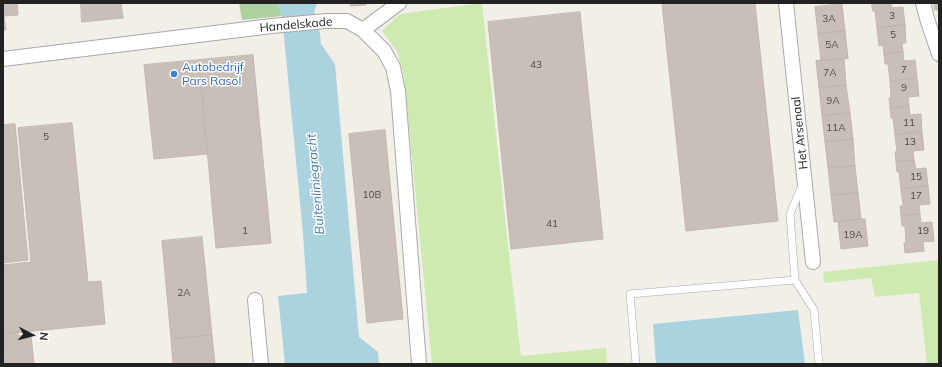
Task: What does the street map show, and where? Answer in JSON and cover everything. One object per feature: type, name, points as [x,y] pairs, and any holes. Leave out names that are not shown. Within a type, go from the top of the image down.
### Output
[{"type":"street","points":[[363,30],[399,3]]},
{"type":"street","name":"Het Arsenaal","points":[[786,3],[813,262]]},
{"type":"street","points":[[923,3],[939,54]]},
{"type":"street","name":"Handelskade","points":[[3,59],[272,26],[326,21],[347,22],[363,30],[384,51],[393,67],[398,91],[419,364]]},
{"type":"street","points":[[255,300],[261,364]]},
{"type":"lane","points":[[804,180],[790,214],[795,280],[814,310],[819,364]]},
{"type":"lane","points":[[636,364],[630,294],[795,280]]},
{"type":"green space","points":[[239,3],[277,3],[282,16],[242,20]]},
{"type":"green space","points":[[482,3],[521,356],[606,348],[607,364],[432,364],[404,75],[397,51],[382,31],[400,14]]},
{"type":"green space","points":[[939,260],[939,364],[927,364],[919,293],[875,297],[871,278],[824,283],[823,272]]},
{"type":"water","name":"Buitenliniegracht","points":[[277,3],[317,3],[314,12],[320,33],[321,44],[335,64],[359,337],[378,352],[379,364],[285,364],[278,296],[307,293],[303,234],[282,16]]},
{"type":"water","points":[[798,310],[805,364],[656,364],[653,324]]},
{"type":"building","points":[[3,3],[17,3],[18,15],[4,16],[6,30],[3,30]]},
{"type":"building","points":[[81,3],[121,3],[123,18],[82,22]]},
{"type":"building","points":[[350,3],[366,3],[366,5],[351,6]]},
{"type":"building","points":[[755,3],[778,221],[686,231],[662,4]]},
{"type":"building","points":[[872,3],[891,3],[892,8],[903,7],[905,25],[877,28],[875,11],[873,11]]},
{"type":"building","points":[[934,3],[939,3],[939,10],[935,10]]},
{"type":"building","points":[[842,4],[845,31],[818,34],[815,7]]},
{"type":"building","points":[[580,12],[603,239],[511,249],[488,22]]},
{"type":"building","points":[[905,25],[906,43],[902,43],[903,52],[884,54],[883,45],[879,46],[877,28]]},
{"type":"building","points":[[845,31],[848,58],[816,61],[821,60],[818,34]]},
{"type":"building","points":[[903,52],[904,61],[915,60],[917,78],[890,81],[888,64],[885,64],[884,54]]},
{"type":"building","points":[[253,55],[271,243],[216,248],[199,60]]},
{"type":"building","points":[[848,58],[844,59],[846,85],[819,88],[816,61]]},
{"type":"building","points":[[199,60],[207,154],[154,159],[144,65]]},
{"type":"building","points":[[917,78],[919,96],[908,97],[909,106],[890,108],[890,81]]},
{"type":"building","points":[[846,85],[850,113],[822,116],[819,88]]},
{"type":"building","points":[[909,106],[910,115],[921,114],[922,132],[895,135],[890,108]]},
{"type":"building","points":[[850,113],[853,139],[825,142],[822,116]]},
{"type":"building","points":[[72,123],[88,282],[101,281],[105,324],[3,334],[3,265],[31,262],[18,128]]},
{"type":"building","points":[[15,124],[28,260],[3,263],[3,125]]},
{"type":"building","points":[[385,130],[403,319],[367,323],[349,134]]},
{"type":"building","points":[[922,132],[924,150],[913,151],[914,160],[896,162],[895,152],[897,152],[895,135]]},
{"type":"building","points":[[853,139],[855,166],[828,168],[825,142]]},
{"type":"building","points":[[914,160],[916,169],[926,168],[928,186],[901,189],[896,162]]},
{"type":"building","points":[[855,166],[858,193],[831,195],[828,168]]},
{"type":"building","points":[[928,186],[930,204],[919,205],[920,214],[901,216],[900,206],[903,206],[901,189]]},
{"type":"building","points":[[858,193],[861,219],[834,222],[831,195]]},
{"type":"building","points":[[920,214],[921,223],[932,222],[934,241],[923,242],[924,251],[905,253],[905,226],[902,226],[901,216]]},
{"type":"building","points":[[865,219],[868,246],[841,249],[838,222]]},
{"type":"building","points":[[202,237],[212,335],[171,339],[162,241]]},
{"type":"building","points":[[18,333],[18,336],[31,335],[34,364],[3,364],[4,334]]},
{"type":"building","points":[[212,335],[215,364],[173,364],[171,339]]},
{"type":"place","name":"Autobedrijf Pars Rasol","points":[[174,74]]}]
